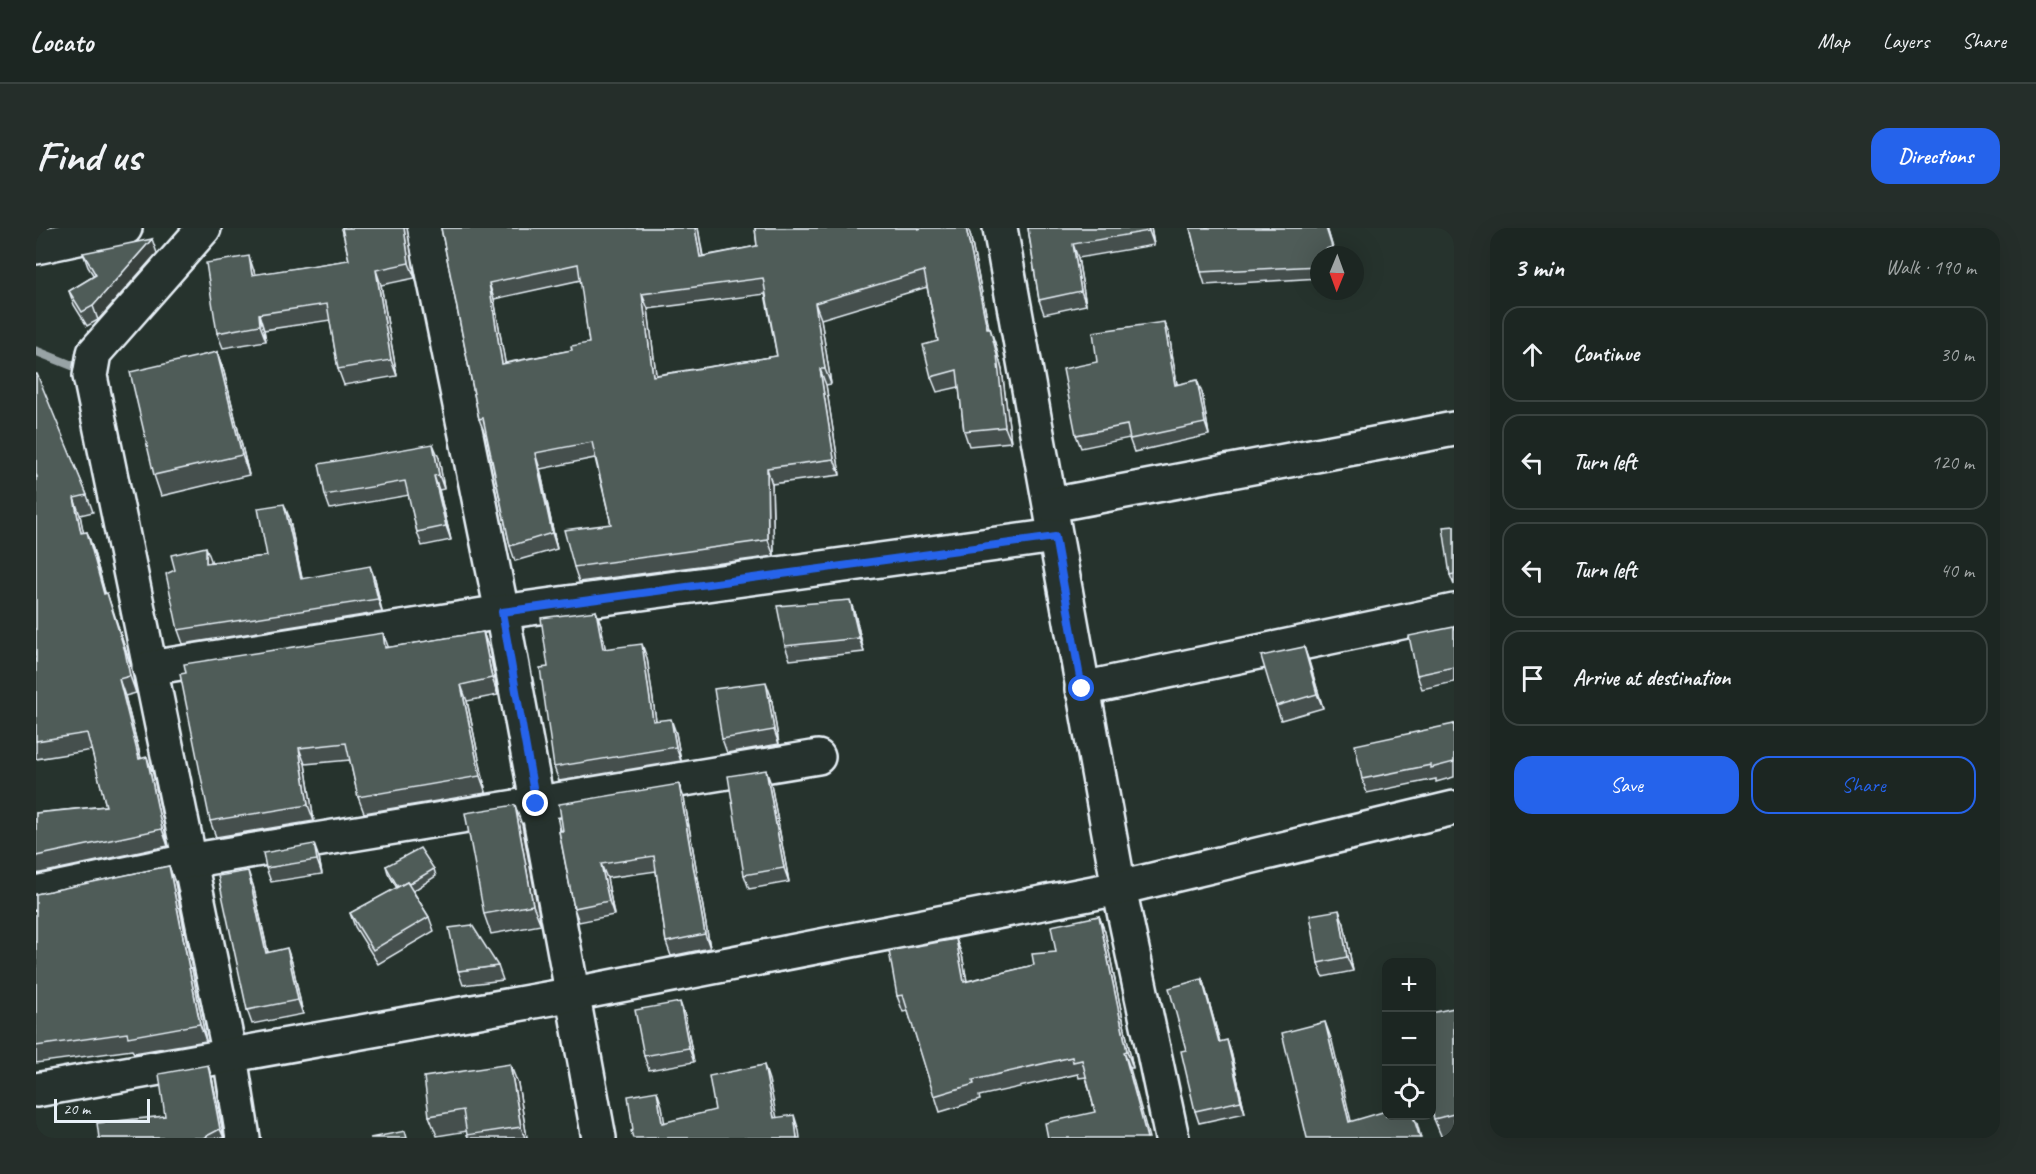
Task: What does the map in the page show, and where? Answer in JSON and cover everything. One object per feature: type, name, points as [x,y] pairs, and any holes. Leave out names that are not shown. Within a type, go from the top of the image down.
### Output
[{"type":"street","points":[[36,248],[125,228]]},
{"type":"street","points":[[204,228],[94,353],[90,365],[188,861],[230,1056],[243,1138]]},
{"type":"street","points":[[424,228],[502,612],[599,1138]]},
{"type":"street","points":[[1000,228],[1119,888],[1172,1138]]},
{"type":"street","points":[[149,668],[1053,521],[1454,429]]},
{"type":"street","points":[[1082,689],[1454,611]]},
{"type":"street","points":[[36,893],[188,861],[818,757]]},
{"type":"street","points":[[36,1090],[574,994],[1119,888],[1454,808]]},
{"type":"building","points":[[342,228],[404,228],[409,263],[376,270],[391,360],[338,369],[327,304],[259,314],[260,325],[217,333],[206,263],[249,256],[252,275],[349,260]]},
{"type":"building","points":[[441,228],[695,228],[700,257],[757,246],[755,228],[966,228],[987,328],[990,328],[997,355],[1005,427],[964,431],[957,370],[931,377],[923,345],[938,341],[924,271],[815,303],[825,369],[820,369],[834,459],[767,468],[768,540],[574,567],[564,530],[611,524],[592,442],[535,453],[552,533],[510,546],[483,418],[479,419]],"holes":[[[578,264],[589,343],[571,346],[572,350],[502,364],[489,283]],[[763,278],[777,356],[653,376],[642,294]]]},
{"type":"building","points":[[1028,228],[1148,228],[1149,231],[1073,244],[1081,291],[1039,300]]},
{"type":"building","points":[[1190,228],[1326,228],[1332,246],[1310,246],[1310,266],[1201,272]]},
{"type":"building","points":[[152,239],[93,306],[82,312],[69,291],[96,275],[83,253]]},
{"type":"building","points":[[1164,322],[1175,385],[1197,380],[1205,423],[1130,439],[1127,425],[1076,435],[1063,369],[1097,362],[1093,332]]},
{"type":"building","points":[[217,352],[242,455],[154,475],[130,372]]},
{"type":"building","points":[[36,374],[87,495],[74,498],[81,533],[87,532],[104,594],[107,593],[125,651],[130,676],[119,679],[139,759],[147,757],[162,829],[36,856],[36,813],[106,806],[87,733],[36,741]]},
{"type":"building","points":[[433,444],[439,475],[434,476],[446,526],[417,532],[405,481],[325,495],[319,464]]},
{"type":"building","points":[[284,504],[301,579],[370,566],[378,599],[178,630],[166,574],[175,570],[171,555],[206,547],[206,563],[267,556],[258,508]]},
{"type":"building","points":[[1454,526],[1454,574],[1450,575],[1443,527]]},
{"type":"building","points":[[850,600],[859,638],[785,646],[777,606]]},
{"type":"building","points":[[596,611],[603,649],[642,644],[653,721],[671,719],[676,747],[554,767],[540,668],[548,667],[541,618]]},
{"type":"building","points":[[1454,627],[1454,667],[1417,675],[1409,636]]},
{"type":"building","points":[[483,632],[492,678],[461,685],[480,776],[358,797],[346,743],[299,748],[308,805],[210,821],[180,674],[186,673],[184,664],[383,633],[385,648]]},
{"type":"building","points":[[1304,647],[1317,694],[1276,706],[1261,656]]},
{"type":"building","points":[[766,682],[774,730],[722,739],[714,689]]},
{"type":"building","points":[[1454,724],[1454,762],[1362,779],[1355,745]]},
{"type":"building","points":[[766,770],[784,868],[744,875],[728,776]]},
{"type":"building","points":[[679,784],[705,934],[666,942],[654,856],[601,864],[609,901],[574,908],[559,831],[563,831],[559,804]]},
{"type":"building","points":[[515,805],[533,905],[484,914],[465,813]]},
{"type":"building","points":[[314,844],[317,860],[266,868],[263,853]]},
{"type":"building","points":[[420,848],[434,869],[409,884],[407,882],[398,887],[386,866]]},
{"type":"building","points":[[169,866],[200,1024],[128,1037],[127,1033],[36,1046],[36,894]]},
{"type":"building","points":[[248,871],[266,953],[287,948],[298,1000],[247,1010],[218,876]]},
{"type":"building","points":[[407,882],[429,917],[373,950],[350,913]]},
{"type":"building","points":[[1339,910],[1347,957],[1318,963],[1310,915]]},
{"type":"building","points":[[1099,916],[1127,1051],[1124,1052],[1147,1138],[1048,1138],[1045,1123],[1095,1112],[1082,1060],[1073,1062],[1072,1057],[973,1080],[974,1084],[934,1096],[903,995],[897,996],[889,951],[956,939],[964,982],[1034,965],[1032,954],[1056,952],[1051,926]]},
{"type":"building","points":[[472,925],[498,966],[458,971],[449,928]]},
{"type":"building","points":[[1202,979],[1219,1042],[1227,1040],[1241,1101],[1195,1111],[1181,1051],[1186,1050],[1169,988]]},
{"type":"building","points":[[680,1002],[689,1048],[644,1056],[635,1010]]},
{"type":"building","points":[[1454,1008],[1454,1114],[1436,1118],[1436,1012]]},
{"type":"building","points":[[1325,1022],[1349,1122],[1382,1112],[1382,1120],[1414,1120],[1420,1138],[1307,1138],[1282,1033]]},
{"type":"building","points":[[510,1064],[521,1127],[467,1135],[463,1110],[429,1116],[424,1077]]},
{"type":"building","points":[[208,1065],[220,1129],[203,1138],[99,1138],[97,1123],[165,1116],[159,1074]]},
{"type":"building","points":[[764,1065],[774,1118],[794,1115],[797,1138],[633,1138],[628,1096],[657,1091],[662,1123],[715,1110],[709,1076]]},
{"type":"building","points":[[405,1131],[407,1138],[370,1138]]},
{"type":"waterway","points":[[36,351],[76,367]]},
{"type":"route","points":[[536,804],[502,612],[1055,537],[1082,689]]}]
